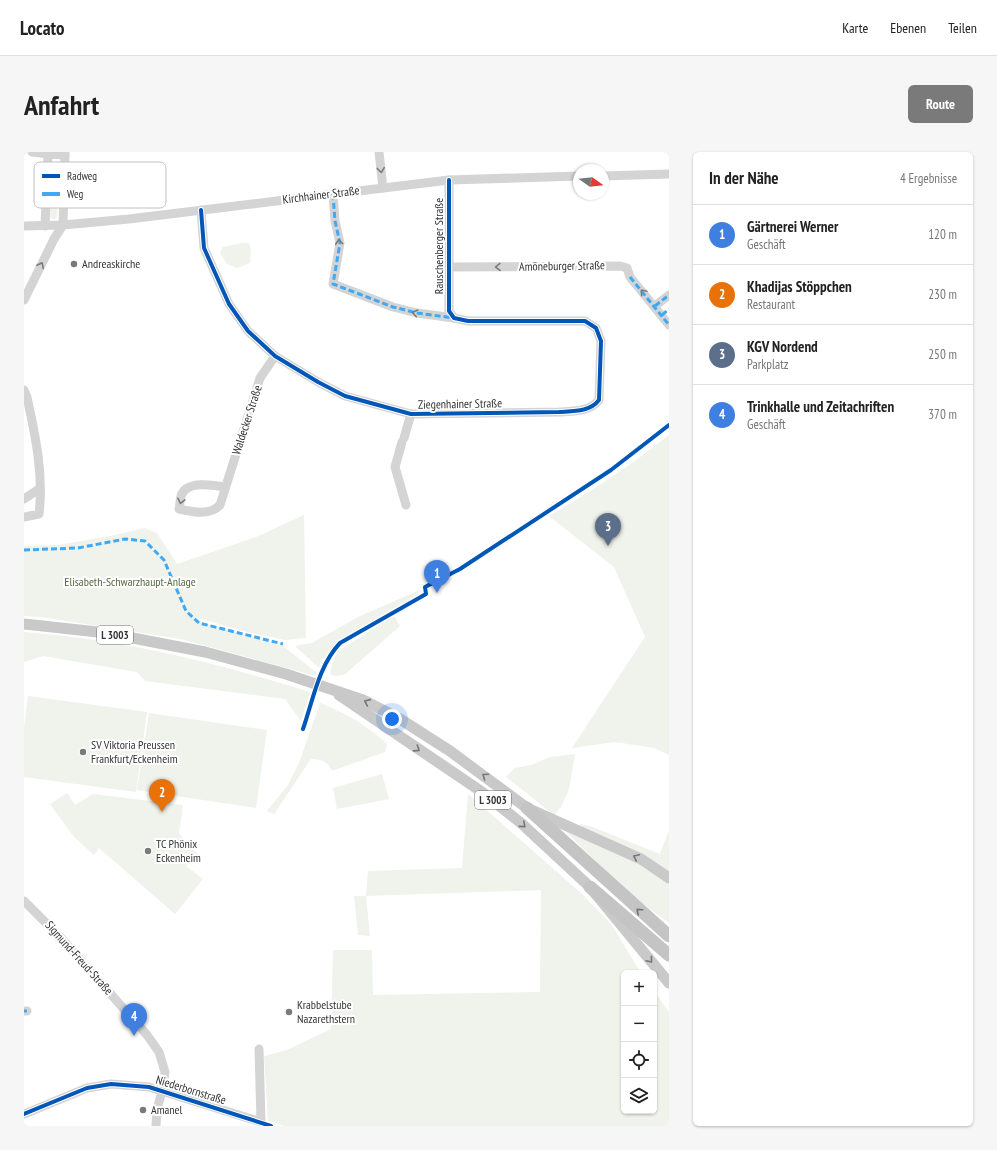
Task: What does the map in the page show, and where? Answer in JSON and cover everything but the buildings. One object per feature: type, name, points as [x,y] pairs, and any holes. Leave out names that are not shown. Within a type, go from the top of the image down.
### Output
[{"type":"highway","points":[[527,808],[669,936]]},
{"type":"highway","points":[[590,887],[669,955]]},
{"type":"main road","name":"L 3003","points":[[24,624],[107,633],[173,645],[259,666],[363,700],[400,719],[450,751],[527,808],[641,859],[669,878]]},
{"type":"main road","name":"L 3003","points":[[332,690],[482,792],[521,823],[590,887],[669,983]]},
{"type":"street","points":[[32,152],[48,154],[65,153]]},
{"type":"street","points":[[379,152],[383,188]]},
{"type":"street","points":[[48,154],[48,162]]},
{"type":"street","points":[[609,176],[669,174]]},
{"type":"street","name":"Kirchhainer Straße","points":[[24,226],[63,225],[449,180],[573,176]]},
{"type":"street","name":"Rauschenberger Straße","points":[[449,180],[448,267],[451,315]]},
{"type":"street","name":"Ziegenhainer Straße","points":[[201,210],[204,248],[229,304],[248,331],[275,356],[318,382],[345,396],[411,414],[581,410],[595,406],[599,400],[601,340],[596,328],[585,321],[468,321],[451,315],[417,313],[393,307],[333,284],[340,244],[335,221],[333,194]]},
{"type":"street","points":[[45,226],[46,208]]},
{"type":"street","points":[[24,300],[54,239],[63,225],[63,208]]},
{"type":"street","name":"Amöneburger Straße","points":[[448,267],[620,266],[627,268],[630,277],[655,306],[665,312]]},
{"type":"street","points":[[655,306],[669,295]]},
{"type":"street","points":[[665,312],[669,325]]},
{"type":"street","name":"Waldecker Straße","points":[[225,487],[207,484],[189,488],[181,495],[179,510],[202,513],[217,509],[220,505],[260,378],[275,356]]},
{"type":"street","points":[[24,390],[27,397],[38,449],[39,489],[39,514],[24,517]]},
{"type":"street","name":"Ziegenhainer Straße","points":[[406,504],[395,467],[411,414]]},
{"type":"street","points":[[24,499],[39,489]]},
{"type":"street","name":"Sigmund-Freud-Straße","points":[[24,901],[62,939],[153,1043],[162,1058],[165,1072],[157,1109],[156,1126]]},
{"type":"street","name":"Niederbornstraße","points":[[24,1114],[87,1088],[100,1084],[112,1084],[149,1087],[261,1122],[259,1049]]},
{"type":"green space","points":[[51,208],[58,208],[57,217],[54,220],[50,217]]},
{"type":"green space","points":[[249,243],[251,251],[250,263],[237,268],[227,264],[220,253],[223,247]]},
{"type":"green space","points":[[669,435],[669,755],[654,748],[615,742],[572,748],[645,637],[614,567],[549,516],[610,478]]},
{"type":"green space","name":"Elisabeth-Schwarzhaupt-Anlage","points":[[304,515],[306,638],[285,640],[247,632],[198,618],[194,620],[283,646],[317,673],[316,676],[181,639],[41,617],[24,616],[24,546],[58,545],[145,528],[157,533],[177,564],[256,537]]},
{"type":"green space","points":[[418,591],[419,594],[337,641],[324,659],[322,659],[319,668],[295,646],[312,643],[360,616]]},
{"type":"green space","points":[[394,616],[400,626],[344,675],[336,676],[330,674],[333,660],[338,651]]},
{"type":"green space","points":[[24,632],[61,635],[133,646],[240,671],[310,692],[301,721],[285,699],[145,681],[137,672],[43,656],[24,662]]},
{"type":"green space","name":"SV Viktoria Preussen Frankfurt/Eckenheim","points":[[28,696],[147,712],[136,792],[24,777],[24,727]]},
{"type":"green space","points":[[320,703],[339,711],[371,731],[387,744],[385,752],[332,771],[323,761],[311,759],[274,814],[267,811],[288,785],[299,763]]},
{"type":"green space","name":"SV Viktoria Preussen Frankfurt/Eckenheim","points":[[149,713],[267,730],[256,808],[137,790]]},
{"type":"green space","points":[[575,754],[569,789],[561,807],[554,815],[506,777],[515,768],[531,765],[550,757]]},
{"type":"green space","points":[[382,774],[389,799],[337,809],[333,788]]},
{"type":"green space","name":"TC Phönix Eckenheim","points":[[67,793],[75,805],[93,794],[183,805],[179,833],[197,854],[186,866],[203,879],[175,914],[99,848],[94,855],[74,837],[50,804]]},
{"type":"green space","points":[[468,794],[581,893],[611,924],[639,970],[621,970],[621,1114],[657,1114],[657,995],[669,1012],[669,1126],[284,1126],[268,1121],[264,1056],[287,1050],[331,1029],[333,950],[372,950],[373,995],[540,992],[541,890],[366,896],[368,871],[462,868]]},
{"type":"green space","points":[[580,824],[590,826],[660,854],[669,830],[669,923],[632,896],[562,828],[589,841]]},
{"type":"green space","points":[[354,896],[366,896],[370,936],[358,935]]},
{"type":"marked path","points":[[333,194],[335,221],[340,243],[333,284],[393,307],[417,313],[454,318]]},
{"type":"marked path","points":[[630,277],[669,325]]},
{"type":"marked path","points":[[655,306],[669,295]]},
{"type":"marked path","points":[[662,315],[669,309]]},
{"type":"marked path","points":[[24,550],[78,548],[125,539],[145,541],[164,560],[186,611],[199,623],[283,644]]},
{"type":"cycle path","points":[[201,210],[204,248],[229,304],[248,331],[275,356],[318,382],[345,396],[411,414],[559,412],[575,411],[591,407],[599,400],[601,341],[596,328],[585,321],[468,321],[454,318],[449,311],[449,180]]},
{"type":"cycle path","points":[[303,729],[322,672],[333,652],[340,643],[426,594],[425,587],[460,569],[611,470],[669,425]]},
{"type":"cycle path","points":[[24,1114],[87,1088],[111,1084],[149,1087],[271,1126]]},
{"type":"place","name":"Andreaskirche","points":[[74,264]]},
{"type":"place","name":"KGV Nordend","points":[[608,546]]},
{"type":"place","name":"Gärtnerei Werner","points":[[437,593]]},
{"type":"place","name":"SV Viktoria Preussen Frankfurt/Eckenheim","points":[[83,752]]},
{"type":"place","name":"Khadijas Stöppchen","points":[[162,812]]},
{"type":"place","name":"TC Phönix Eckenheim","points":[[148,851]]},
{"type":"place","name":"Krabbelstube Nazarethstern","points":[[289,1012]]},
{"type":"place","name":"Trinkhalle und Zeitachriften","points":[[134,1036]]},
{"type":"place","name":"Amanel","points":[[143,1110]]}]
